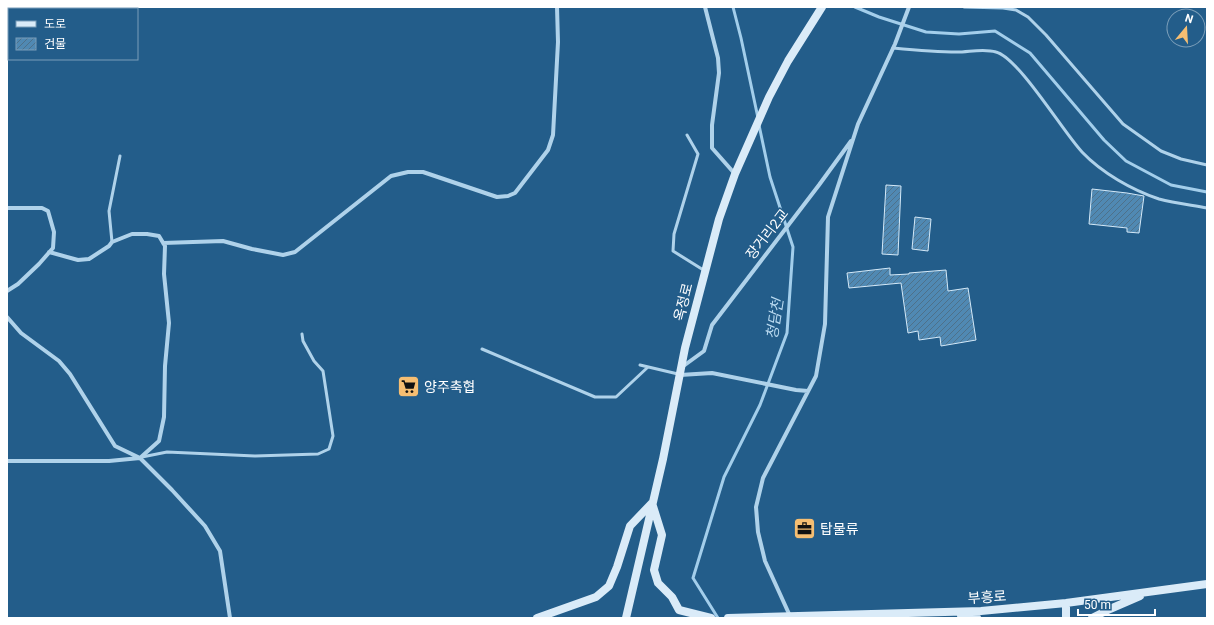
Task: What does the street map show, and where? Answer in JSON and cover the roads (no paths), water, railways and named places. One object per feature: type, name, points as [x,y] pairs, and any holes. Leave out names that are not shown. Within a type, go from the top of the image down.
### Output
[{"type":"main road","name":"옥정로","points":[[626,618],[681,371],[719,219],[735,174],[772,91],[788,61],[820,9]]},
{"type":"main road","points":[[537,618],[596,597],[609,586],[617,567],[630,526],[652,503],[662,535],[654,570],[658,583],[663,590],[672,597],[679,610],[711,618]]},
{"type":"main road","name":"부흥로","points":[[728,618],[946,612],[1066,603],[1207,584]]},
{"type":"main road","points":[[1092,618],[1151,591]]},
{"type":"main road","points":[[1066,603],[1066,618]]},
{"type":"main road","points":[[946,612],[978,618]]},
{"type":"street","points":[[163,243],[223,241],[252,249],[283,255],[295,252],[391,176],[408,172],[423,172],[497,196],[508,196],[516,193],[548,150],[553,135],[558,42],[557,7]]},
{"type":"street","points":[[704,7],[718,58],[718,73],[712,125],[712,148],[735,174]]},
{"type":"street","points":[[791,617],[765,561],[758,532],[756,507],[763,478],[816,376],[825,324],[828,218],[858,124],[894,46],[909,7]]},
{"type":"street","name":"장거리2교","points":[[681,371],[704,351],[712,325],[853,138]]},
{"type":"street","points":[[7,208],[42,208],[48,211],[54,232],[52,248],[49,252],[18,284],[7,291]]},
{"type":"street","points":[[7,461],[109,461],[140,458],[159,441],[164,417],[165,366],[169,324],[164,274],[165,246],[159,236],[132,234],[112,242],[109,246],[89,258],[78,260],[49,252]]},
{"type":"street","points":[[7,317],[21,333],[59,361],[70,374],[115,446],[140,458],[205,526],[220,551],[230,618]]},
{"type":"street","points":[[681,371],[712,373],[796,390],[808,391]]},
{"type":"lane","points":[[964,7],[1004,8],[1016,10],[1028,17],[1046,35],[1123,124],[1161,151],[1181,159],[1207,165]]},
{"type":"lane","points":[[894,46],[933,52],[986,51],[996,52],[1006,56],[1025,77],[1083,152],[1107,173],[1132,188],[1160,199],[1207,208]]},
{"type":"lane","points":[[687,135],[698,154],[674,234],[673,251],[705,271]]},
{"type":"lane","points":[[112,242],[109,211],[120,156]]},
{"type":"lane","points":[[140,458],[167,452],[255,456],[318,454],[330,449],[333,436],[323,371],[314,361],[306,348],[302,334]]},
{"type":"lane","points":[[482,349],[595,397],[616,397],[648,367]]},
{"type":"lane","points":[[640,365],[681,371]]},
{"type":"waterway","name":"청담천","points":[[733,7],[758,118]]},
{"type":"waterway","points":[[855,7],[879,17],[926,32],[959,34],[995,31],[1030,53],[1104,140],[1126,161],[1171,185],[1207,192]]},
{"type":"waterway","name":"청담천","points":[[718,618],[693,578],[724,477],[760,405],[787,333],[793,247],[770,177],[759,125]]},
{"type":"place","name":"양주축협","points":[[408,387]]},
{"type":"place","name":"탑물류","points":[[805,529]]}]
